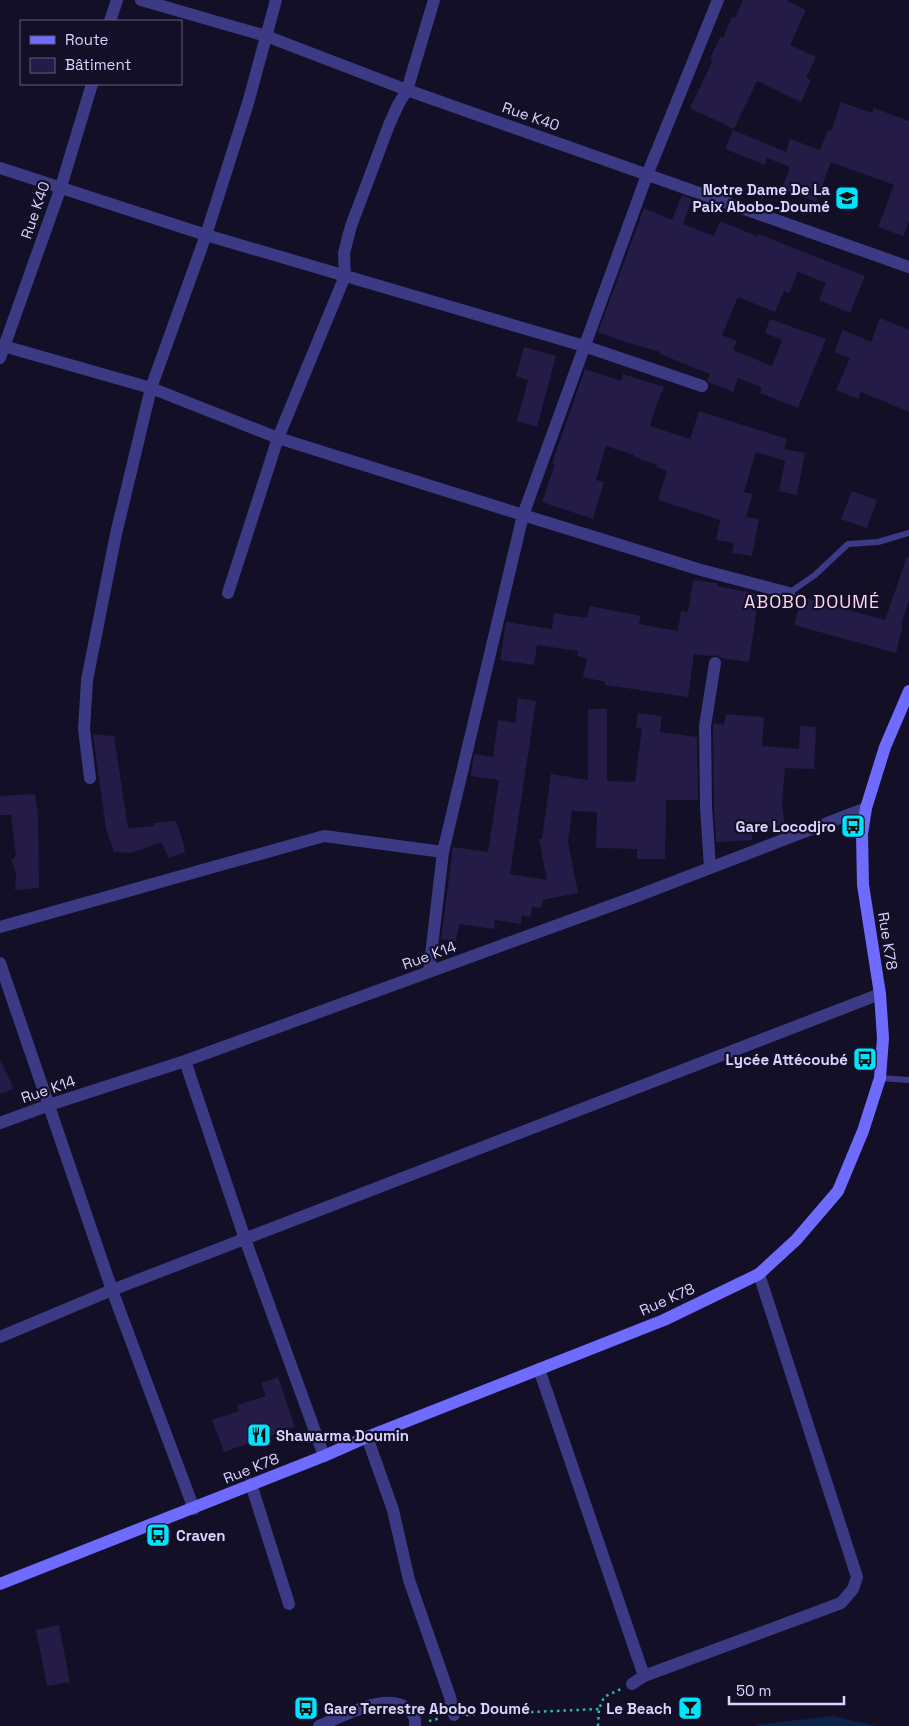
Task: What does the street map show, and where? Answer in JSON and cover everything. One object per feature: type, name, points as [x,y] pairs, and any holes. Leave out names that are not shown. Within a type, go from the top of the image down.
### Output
[{"type":"street","points":[[110,20],[117,0]]},
{"type":"street","name":"Rue K40","points":[[141,0],[266,36],[407,90],[909,267]]},
{"type":"street","points":[[90,778],[84,729],[87,680],[116,534],[151,388],[206,235],[248,103],[276,0]]},
{"type":"street","points":[[228,593],[278,438],[345,276],[344,253],[352,226],[389,125],[407,90],[434,0]]},
{"type":"street","points":[[429,972],[443,852],[522,515],[647,174],[718,0]]},
{"type":"street","name":"Rue K40","points":[[1,350],[61,187],[92,85]]},
{"type":"street","points":[[0,168],[206,235],[584,346],[702,386]]},
{"type":"street","points":[[1,350],[151,388],[278,438],[701,570],[789,593]]},
{"type":"street","points":[[710,868],[706,807],[705,726],[715,663]]},
{"type":"street","name":"Rue K78","points":[[0,1584],[194,1509],[366,1437],[664,1320],[759,1274],[796,1240],[838,1191],[863,1132],[880,1078],[882,1038],[880,994],[863,885],[862,834],[866,808],[885,746],[909,691]]},
{"type":"street","name":"Rue K14","points":[[0,1123],[185,1061],[632,898],[866,808]]},
{"type":"street","points":[[0,926],[324,836],[443,852]]},
{"type":"street","points":[[0,963],[112,1290],[194,1509]]},
{"type":"street","points":[[0,1337],[112,1290],[880,994]]},
{"type":"street","points":[[185,1061],[245,1239],[324,1456]]},
{"type":"street","points":[[632,1684],[644,1676],[841,1603],[853,1589],[858,1577],[759,1274]]},
{"type":"street","points":[[539,1369],[644,1676]]},
{"type":"street","points":[[366,1437],[393,1510],[409,1580],[450,1697],[454,1714]]},
{"type":"street","points":[[251,1484],[289,1604]]},
{"type":"street","points":[[319,1726],[366,1706],[390,1702],[404,1705],[411,1711],[415,1716],[415,1725]]},
{"type":"lane","points":[[789,593],[815,575],[848,544],[878,542],[909,532]]},
{"type":"lane","points":[[880,1078],[909,1080]]},
{"type":"path","points":[[598,1726],[599,1709],[604,1697],[632,1684]]},
{"type":"path","points":[[415,1725],[454,1714],[599,1709]]},
{"type":"water","points":[[832,1716],[877,1726],[754,1726],[756,1725]]},
{"type":"building","points":[[743,0],[785,0],[806,10],[790,45],[816,57],[806,78],[811,80],[801,102],[757,81],[734,129],[690,108],[713,60],[710,59],[720,37],[723,38],[732,17],[735,18]]},
{"type":"building","points":[[841,102],[872,113],[874,108],[909,121],[909,221],[903,236],[878,227],[894,185],[831,162],[816,202],[782,189],[790,167],[767,158],[765,165],[725,149],[733,130],[786,152],[790,139],[820,150],[828,130],[831,131]]},
{"type":"building","points":[[682,195],[692,199],[683,224],[714,236],[720,221],[865,276],[850,313],[819,300],[826,283],[798,272],[789,293],[784,291],[775,312],[738,297],[722,335],[737,341],[733,350],[772,366],[782,340],[765,333],[770,319],[826,339],[798,408],[760,393],[762,388],[738,378],[733,392],[709,382],[707,380],[710,374],[660,354],[660,352],[598,332],[644,208],[672,220]]},
{"type":"building","points":[[880,318],[909,330],[909,412],[861,392],[858,399],[836,390],[850,358],[834,352],[843,330],[871,342]]},
{"type":"building","points":[[524,347],[556,356],[537,427],[517,421],[528,380],[516,376]]},
{"type":"building","points":[[585,369],[621,381],[623,374],[664,387],[650,426],[690,439],[699,411],[787,439],[784,449],[805,453],[797,495],[779,491],[785,461],[756,452],[744,492],[753,494],[746,517],[759,519],[752,556],[732,553],[734,543],[716,540],[720,520],[658,500],[667,471],[656,467],[657,465],[634,457],[634,455],[606,446],[596,480],[604,482],[593,519],[542,502],[555,464],[552,463]]},
{"type":"building","points":[[852,491],[877,500],[867,528],[841,519]]},
{"type":"building","points":[[907,557],[909,558],[909,601],[901,624],[903,625],[896,653],[794,625],[802,597],[885,620]]},
{"type":"building","points":[[693,580],[717,583],[717,586],[759,594],[749,662],[721,658],[716,655],[694,654],[688,697],[605,685],[605,682],[583,677],[587,658],[577,656],[578,651],[537,645],[534,665],[500,660],[506,622],[552,629],[554,613],[587,618],[590,606],[641,616],[639,624],[678,631],[681,611],[688,612]]},
{"type":"building","points":[[518,698],[536,701],[510,874],[547,880],[539,839],[542,839],[551,774],[588,780],[588,709],[607,709],[607,781],[635,782],[642,728],[636,728],[638,713],[662,716],[660,732],[697,737],[698,800],[666,800],[665,859],[637,859],[637,849],[596,848],[597,812],[572,811],[568,842],[578,893],[543,900],[541,908],[532,907],[531,917],[522,915],[521,924],[495,920],[494,929],[459,924],[456,941],[441,939],[453,847],[488,852],[499,780],[471,776],[474,754],[493,757],[498,720],[515,723]]},
{"type":"building","points":[[726,714],[764,717],[762,746],[799,749],[800,726],[816,727],[814,769],[785,768],[782,803],[785,827],[751,829],[752,840],[716,842],[713,730],[714,723],[724,725]]},
{"type":"building","points":[[93,734],[114,736],[128,828],[155,826],[153,823],[176,821],[185,852],[169,858],[161,842],[131,853],[114,852],[106,829]]},
{"type":"building","points":[[35,794],[38,816],[39,888],[15,890],[16,873],[11,860],[16,856],[11,815],[0,815],[0,796]]},
{"type":"building","points":[[0,1060],[14,1089],[0,1094]]},
{"type":"building","points":[[278,1377],[295,1427],[224,1452],[212,1420],[239,1411],[237,1405],[266,1396],[261,1383]]},
{"type":"building","points":[[59,1625],[70,1682],[47,1686],[36,1630]]},
{"type":"place","name":"Notre Dame De La Paix Abobo-Doumé","points":[[847,198]]},
{"type":"place","name":"Gare Locodjro","points":[[853,826]]},
{"type":"place","name":"Lycée Attécoubé","points":[[865,1059]]},
{"type":"place","name":"Shawarma Doumin","points":[[259,1435]]},
{"type":"place","name":"Craven","points":[[158,1535]]},
{"type":"place","name":"Gare Terrestre Abobo Doumé","points":[[306,1708]]},
{"type":"place","name":"Le Beach","points":[[690,1708]]},
{"type":"district","name":"ABOBO DOUMÉ","points":[[812,601]]}]
